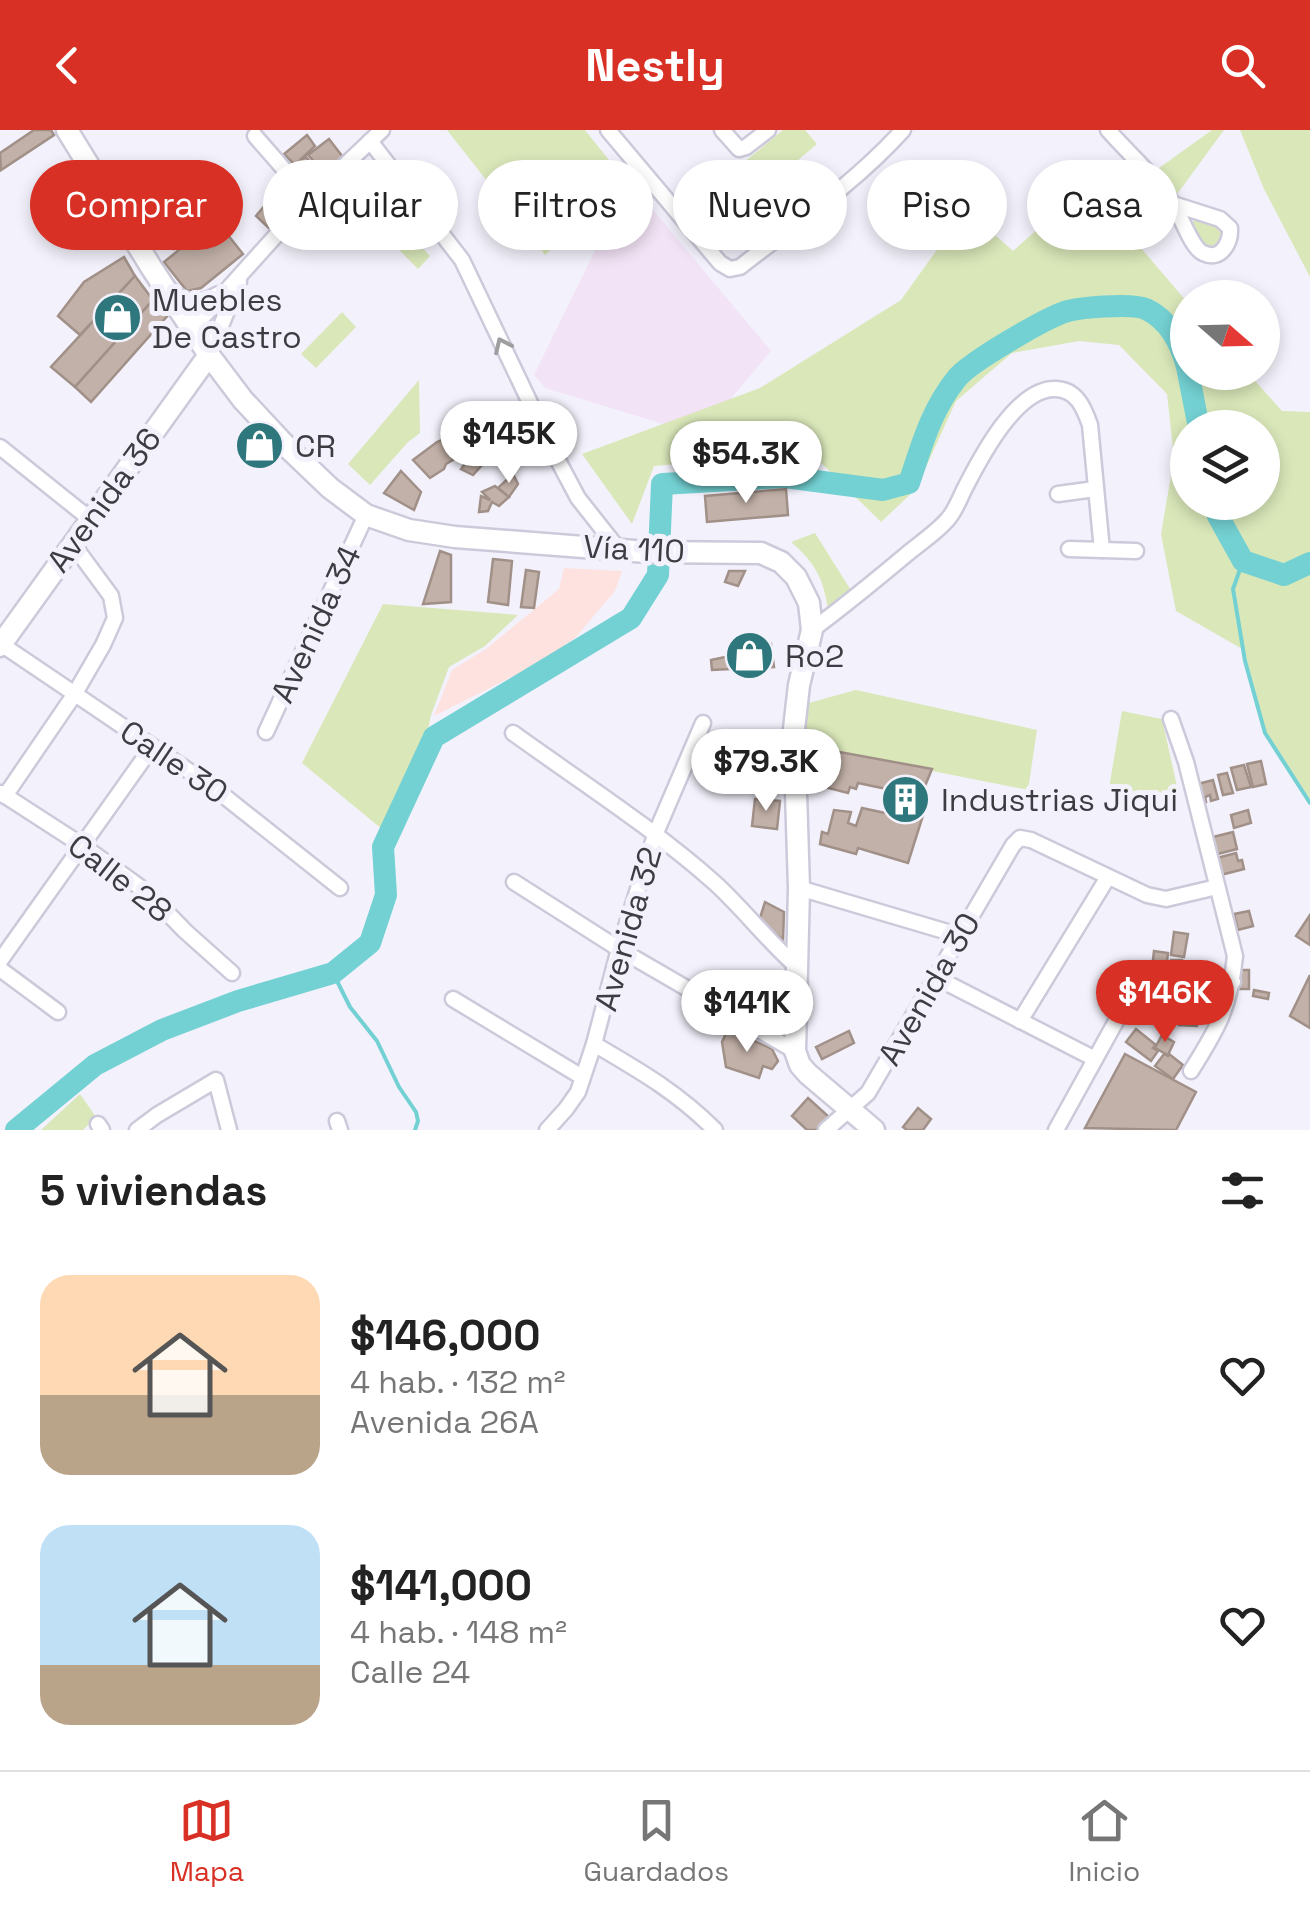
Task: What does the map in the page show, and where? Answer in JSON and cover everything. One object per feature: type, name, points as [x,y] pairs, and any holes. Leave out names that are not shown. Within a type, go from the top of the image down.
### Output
[{"type":"main road","name":"Vía 110","points":[[67,130],[209,356],[243,400],[330,488],[366,515],[409,530],[455,537],[647,552],[761,553],[781,562],[796,577],[809,603],[812,630],[798,686],[794,729],[798,888],[794,1050]]},
{"type":"main road","points":[[167,290],[175,299],[197,306],[219,297]]},
{"type":"main road","name":"Avenida 36","points":[[0,645],[209,356]]},
{"type":"main road","points":[[794,1050],[808,1074],[874,1130]]},
{"type":"street","points":[[350,160],[382,130]]},
{"type":"street","points":[[608,130],[720,263],[730,269],[740,267],[839,190],[903,130]]},
{"type":"street","points":[[722,130],[739,149],[768,130]]},
{"type":"street","points":[[1108,130],[1134,160]]},
{"type":"street","points":[[255,136],[276,160]]},
{"type":"street","points":[[370,141],[462,260],[578,498],[620,550]]},
{"type":"street","points":[[192,329],[264,250]]},
{"type":"street","points":[[209,356],[245,271]]},
{"type":"street","points":[[812,630],[948,520],[1003,424],[1018,407],[1052,389],[1076,396],[1090,425],[1102,550]]},
{"type":"street","points":[[0,448],[90,519]]},
{"type":"street","points":[[1058,494],[1095,490]]},
{"type":"street","name":"Avenida 34","points":[[266,732],[366,515]]},
{"type":"street","points":[[2,794],[74,696],[114,618],[111,596],[72,543]]},
{"type":"street","points":[[1069,549],[1136,551]]},
{"type":"street","name":"Calle 30","points":[[0,645],[214,788],[340,888]]},
{"type":"street","points":[[1171,719],[1186,762],[1235,956],[1226,1009],[1191,1071]]},
{"type":"street","name":"Avenida 32","points":[[547,1130],[578,1092],[655,835],[703,723]]},
{"type":"street","points":[[513,732],[718,886],[796,966]]},
{"type":"street","points":[[0,960],[152,747]]},
{"type":"street","name":"Calle 28","points":[[2,794],[148,894],[232,973]]},
{"type":"street","name":"Avenida 30","points":[[826,1130],[868,1092],[1020,838],[1108,877]]},
{"type":"street","points":[[1020,1021],[1108,877],[1166,899],[1217,887]]},
{"type":"street","points":[[514,882],[794,1050]]},
{"type":"street","points":[[798,888],[960,936]]},
{"type":"street","points":[[0,969],[58,1012]]},
{"type":"street","points":[[1056,1130],[1141,976],[1148,972],[1232,982]]},
{"type":"street","points":[[937,978],[1095,1059]]},
{"type":"street","points":[[452,998],[582,1078]]},
{"type":"street","points":[[594,1044],[661,1084],[715,1130]]},
{"type":"street","points":[[137,1130],[216,1080],[229,1130]]},
{"type":"shaded area","points":[[653,210],[673,234],[673,250],[687,250],[771,351],[700,435],[545,388],[534,375],[595,250],[653,250]]},
{"type":"shaded area","points":[[564,568],[622,571],[615,591],[575,638],[537,664],[434,716],[452,670],[486,649],[559,589]]},
{"type":"green space","points":[[447,130],[585,130],[609,160],[478,160],[478,170]]},
{"type":"green space","points":[[783,130],[805,130],[817,144],[798,160],[747,160]]},
{"type":"green space","points":[[1212,130],[1224,130],[1178,193],[1178,160],[1170,160]]},
{"type":"green space","points":[[1240,130],[1310,130],[1310,277],[1264,189]]},
{"type":"green space","points":[[1195,219],[1218,226],[1226,238],[1215,249],[1206,247],[1198,236]]},
{"type":"green space","points":[[1027,239],[1027,250],[1143,250],[1170,282],[1170,390],[1263,390],[1282,411],[1310,412],[1310,799],[1266,732],[1244,650],[1176,611],[1161,534],[1170,481],[1170,520],[1280,520],[1280,410],[1170,410],[1170,421],[1167,394],[1119,345],[1079,341],[1012,353],[956,401],[916,489],[881,522],[810,452],[654,466],[632,524],[582,454],[760,388],[901,300],[937,250],[1007,250],[1007,246],[1013,251]]},
{"type":"green space","points":[[399,250],[424,250],[430,256],[418,269]]},
{"type":"green space","points":[[342,312],[356,327],[316,368],[301,354]]},
{"type":"green space","points":[[419,380],[420,433],[370,485],[348,464]]},
{"type":"green space","points":[[815,533],[852,592],[828,609],[817,571],[791,542]]},
{"type":"green space","points":[[383,604],[518,615],[485,646],[449,667],[426,740],[383,830],[302,763]]},
{"type":"green space","points":[[856,690],[1037,730],[1028,790],[806,746],[805,704]]},
{"type":"green space","points":[[1122,711],[1162,719],[1178,791],[1142,800],[1108,794]]},
{"type":"green space","points":[[80,1094],[96,1117],[83,1130],[41,1130]]},
{"type":"building","points":[[34,130],[51,130],[54,135],[1,170],[0,153]]},
{"type":"building","points":[[307,135],[315,146],[300,160],[290,160],[284,154]]},
{"type":"building","points":[[329,139],[345,160],[313,160],[308,155]]},
{"type":"building","points":[[179,250],[240,250],[243,254],[201,288],[187,291],[164,262]]},
{"type":"building","points":[[124,257],[135,276],[80,335],[58,316],[84,282]]},
{"type":"building","name":"Muebles De Castro","points":[[135,276],[153,300],[75,387],[51,367]]},
{"type":"building","points":[[153,300],[169,314],[91,402],[75,387]]},
{"type":"building","points":[[251,425],[261,436],[249,445],[240,435]]},
{"type":"building","points":[[460,432],[460,456],[430,478],[413,460],[437,442]]},
{"type":"building","name":"CR","points":[[261,436],[270,447],[259,457],[249,445]]},
{"type":"building","points":[[466,438],[473,443],[479,440],[467,460],[463,457]]},
{"type":"building","points":[[481,443],[493,453],[473,475],[461,469]]},
{"type":"building","points":[[401,471],[421,492],[414,510],[384,493]]},
{"type":"building","points":[[513,474],[518,484],[509,497],[498,488]]},
{"type":"building","points":[[495,486],[509,497],[499,506],[492,502],[488,511],[479,512],[481,496],[490,500],[482,492]]},
{"type":"building","points":[[786,489],[788,515],[707,522],[705,496]]},
{"type":"building","points":[[440,551],[451,555],[451,602],[423,604]]},
{"type":"building","points":[[493,559],[512,561],[508,605],[488,602]]},
{"type":"building","points":[[526,570],[539,572],[534,608],[521,607]]},
{"type":"building","points":[[729,571],[745,571],[738,586],[725,582]]},
{"type":"building","name":"Ro2","points":[[771,644],[774,667],[712,670],[711,660]]},
{"type":"building","name":"Industrias Jiqui","points":[[818,750],[932,769],[916,808],[925,809],[908,863],[858,848],[856,854],[820,844],[822,832],[828,834],[834,810],[851,812],[848,823],[856,826],[862,808],[890,814],[896,791],[858,783],[848,793],[821,786],[827,760],[818,760]]},
{"type":"building","points":[[1261,761],[1266,784],[1253,787],[1247,764]]},
{"type":"building","points":[[1244,765],[1251,787],[1237,790],[1231,768]]},
{"type":"building","points":[[1227,773],[1233,793],[1223,795],[1218,775]]},
{"type":"building","points":[[1213,780],[1218,799],[1211,801],[1210,795],[1199,804],[1194,785]]},
{"type":"building","points":[[755,799],[780,801],[777,829],[752,826]]},
{"type":"building","points":[[1248,810],[1251,823],[1234,828],[1231,815]]},
{"type":"building","points":[[1233,832],[1237,849],[1214,855],[1209,838]]},
{"type":"building","points":[[1236,853],[1244,869],[1217,876],[1213,859]]},
{"type":"building","points":[[765,902],[784,912],[783,940],[759,921]]},
{"type":"building","points":[[1249,911],[1253,926],[1238,930],[1234,914]]},
{"type":"building","points":[[1310,915],[1310,945],[1296,936]]},
{"type":"building","points":[[1174,932],[1188,934],[1184,957],[1171,955]]},
{"type":"building","points":[[1154,951],[1168,953],[1166,970],[1152,969]]},
{"type":"building","points":[[1171,960],[1182,960],[1181,974],[1169,973]]},
{"type":"building","points":[[1236,970],[1249,970],[1249,989],[1237,989]]},
{"type":"building","points":[[1310,975],[1310,1028],[1290,1016]]},
{"type":"building","points":[[1254,990],[1269,993],[1268,999],[1253,996]]},
{"type":"building","points":[[1185,992],[1198,992],[1197,1010],[1184,1009]]},
{"type":"building","points":[[762,1013],[775,1014],[774,1026],[760,1024]]},
{"type":"building","points":[[1180,1013],[1198,1014],[1197,1026],[1179,1025]]},
{"type":"building","points":[[728,1029],[772,1049],[778,1061],[772,1069],[763,1066],[759,1078],[726,1067],[722,1042]]},
{"type":"building","points":[[1136,1029],[1156,1045],[1153,1048],[1158,1051],[1151,1061],[1126,1042]]},
{"type":"building","points":[[849,1031],[854,1043],[822,1059],[816,1047]]},
{"type":"building","points":[[1162,1035],[1174,1042],[1168,1055],[1155,1048]]},
{"type":"building","points":[[1125,1054],[1196,1092],[1176,1130],[1085,1128]]},
{"type":"building","points":[[1164,1054],[1183,1065],[1173,1079],[1155,1066]]},
{"type":"building","points":[[808,1098],[829,1117],[817,1130],[807,1130],[792,1116]]},
{"type":"building","points":[[918,1108],[931,1119],[923,1130],[907,1130],[903,1127]]},
{"type":"waterway","points":[[16,1130],[95,1065],[162,1030],[238,1001],[333,973],[370,943],[386,895],[383,847],[434,737],[631,618],[658,575],[662,484],[785,477],[883,490],[909,483],[934,415],[948,390],[976,362],[1006,342],[1069,311],[1117,306],[1146,309],[1170,330]]},
{"type":"waterway","points":[[1192,390],[1195,410]]},
{"type":"waterway","points":[[1220,520],[1243,561],[1284,575],[1310,563]]},
{"type":"waterway","points":[[1243,561],[1233,589],[1245,661],[1265,733],[1310,803]]},
{"type":"waterway","points":[[333,973],[416,1112],[415,1130]]},
{"type":"place","name":"Muebles De Castro","points":[[117,318]]},
{"type":"place","name":"CR","points":[[260,446]]},
{"type":"place","name":"Ro2","points":[[750,656]]},
{"type":"place","name":"Industrias Jiqui","points":[[906,800]]}]
